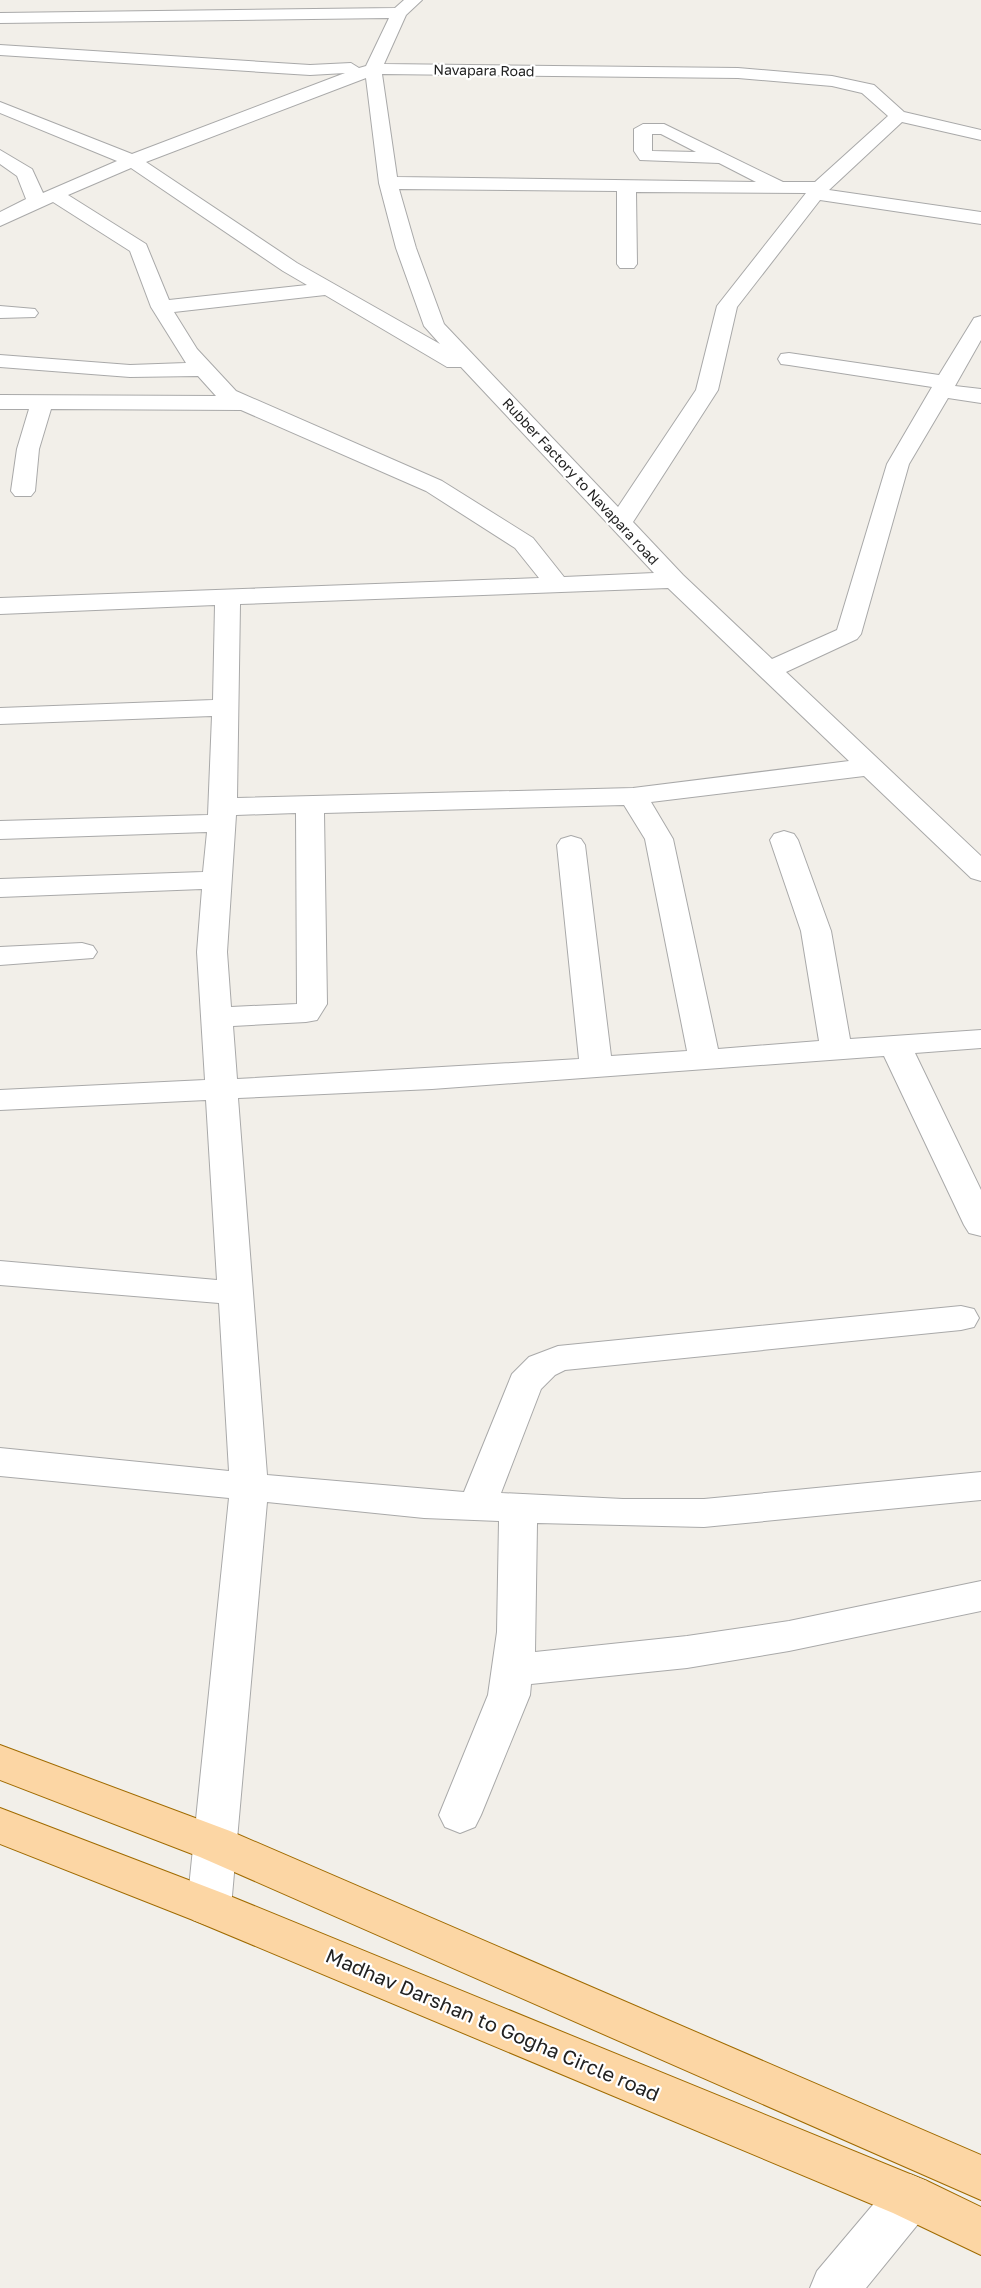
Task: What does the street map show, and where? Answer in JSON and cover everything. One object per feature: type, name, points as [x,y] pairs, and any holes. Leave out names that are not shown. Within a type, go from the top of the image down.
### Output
[{"type":"main road","points":[[0,1762],[215,1844],[981,2178]]},
{"type":"main road","name":"Madhav Darshan to Gogha Circle road","points":[[0,1826],[209,1906],[910,2197],[981,2232]]},
{"type":"street","points":[[0,50],[309,70],[374,69],[399,13],[414,0]]},
{"type":"street","points":[[0,18],[264,7],[399,13]]},
{"type":"street","points":[[0,42],[318,62],[344,68]]},
{"type":"street","name":"Navapara Road","points":[[4,216],[133,161],[374,69],[738,73],[832,81],[868,89],[898,116],[981,135]]},
{"type":"street","name":"Rubber Factory to Navapara road","points":[[374,69],[388,183],[406,248],[434,326],[674,580],[981,872]]},
{"type":"street","points":[[0,107],[133,161],[290,267],[485,380]]},
{"type":"street","points":[[620,523],[706,390],[727,306],[818,191],[898,116]]},
{"type":"street","points":[[0,156],[25,173],[46,199],[139,248],[161,307],[188,352],[228,396],[434,486],[524,543],[558,585]]},
{"type":"street","points":[[723,158],[782,188]]},
{"type":"street","points":[[388,183],[782,188],[818,191],[981,218]]},
{"type":"street","points":[[626,185],[627,264]]},
{"type":"street","points":[[161,307],[328,289]]},
{"type":"street","points":[[0,312],[28,313]]},
{"type":"street","points":[[769,670],[848,634],[898,464],[977,335]]},
{"type":"street","points":[[789,359],[944,386],[981,396]]},
{"type":"street","points":[[0,361],[130,371],[203,369]]},
{"type":"street","points":[[0,402],[245,403]]},
{"type":"street","points":[[23,491],[28,449],[42,403]]},
{"type":"street","points":[[0,606],[674,580]]},
{"type":"street","points":[[209,1906],[249,1486],[212,951],[221,815],[228,597]]},
{"type":"street","points":[[0,716],[225,708]]},
{"type":"street","points":[[0,830],[221,815],[310,805],[633,796],[871,767]]},
{"type":"street","points":[[633,796],[659,840],[704,1059]]},
{"type":"street","points":[[217,1017],[306,1013],[312,1004],[310,805]]},
{"type":"street","points":[[784,840],[816,931],[824,966],[836,1050]]},
{"type":"street","points":[[571,845],[596,1067]]},
{"type":"street","points":[[0,888],[217,880]]},
{"type":"street","points":[[0,956],[82,952]]},
{"type":"street","points":[[895,1046],[981,1225]]},
{"type":"street","points":[[0,1100],[432,1079],[895,1046],[975,1048]]},
{"type":"street","points":[[0,1273],[236,1293]]},
{"type":"street","points":[[477,1507],[525,1383],[542,1366],[558,1358],[961,1318]]},
{"type":"street","points":[[0,1462],[477,1507],[704,1513],[981,1486]]},
{"type":"street","points":[[460,1815],[509,1695],[517,1632],[518,1508]]},
{"type":"street","points":[[512,1670],[687,1652],[789,1636],[981,1596]]},
{"type":"street","points":[[835,2288],[910,2197]]}]
